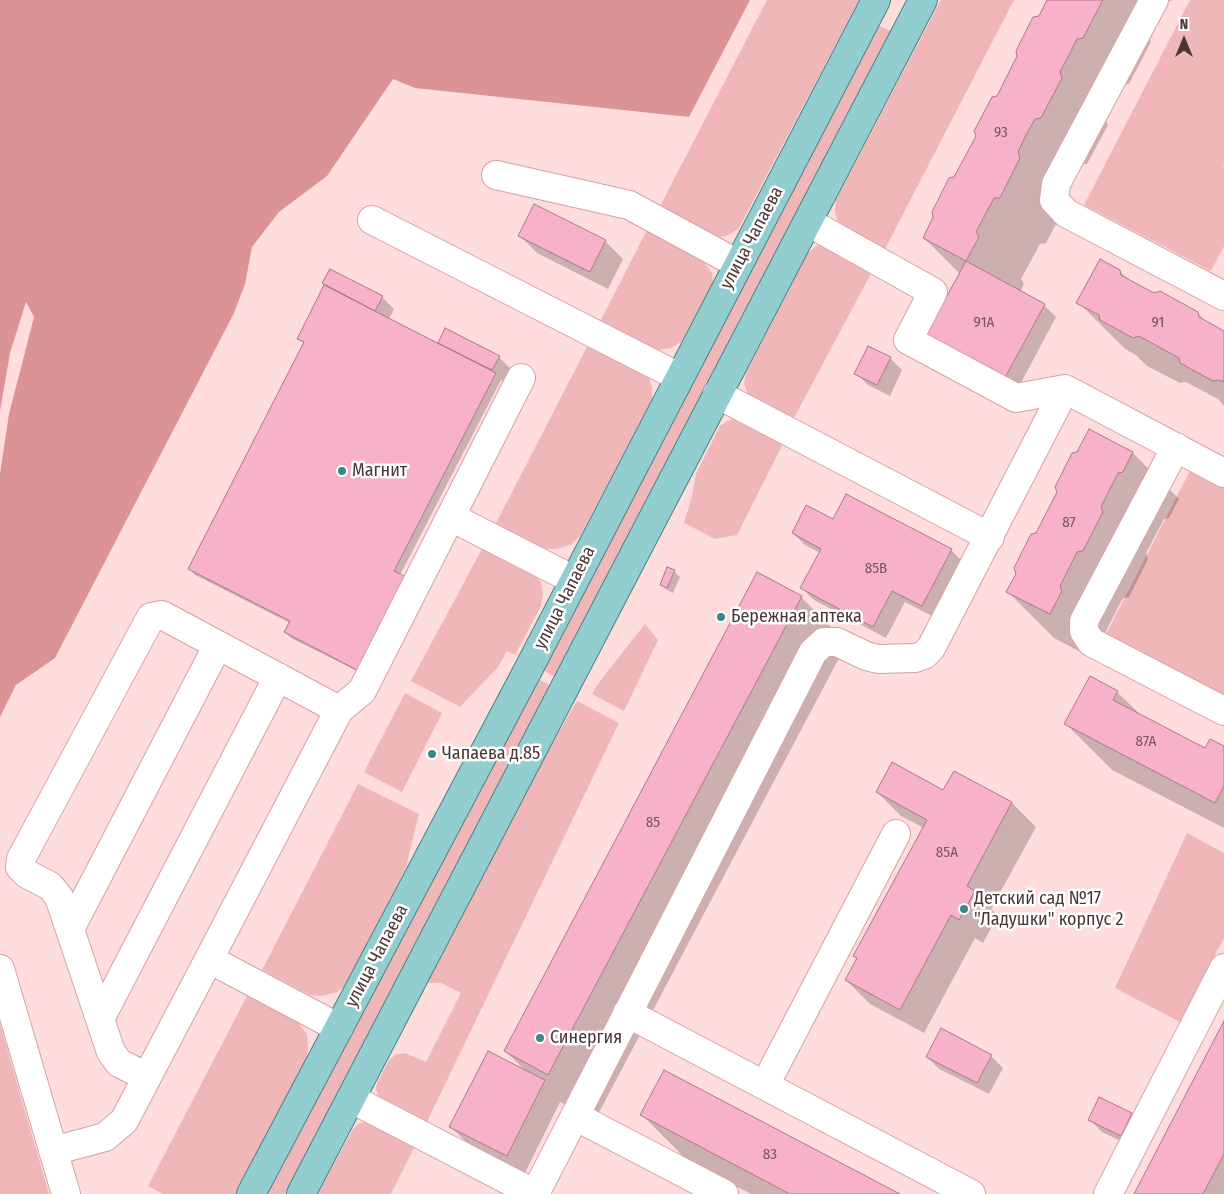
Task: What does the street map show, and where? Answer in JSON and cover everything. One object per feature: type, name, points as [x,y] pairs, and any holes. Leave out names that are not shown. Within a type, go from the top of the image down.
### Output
[{"type":"main road","points":[[301,1194],[918,10],[876,0]]},
{"type":"main road","name":"улица Чапаева","points":[[251,1194],[876,0]]},
{"type":"lane","points":[[1154,0],[1056,184],[1054,200],[1066,213],[1222,289]]},
{"type":"lane","points":[[496,176],[629,205],[738,264]]},
{"type":"lane","points":[[372,220],[679,377]]},
{"type":"lane","points":[[808,222],[933,292],[908,340],[1016,398],[1065,389],[1224,473]]},
{"type":"lane","points":[[53,1151],[104,1138],[124,1122],[339,710],[362,691],[521,378]]},
{"type":"lane","points":[[352,1099],[535,1194],[813,652],[824,642],[837,642],[866,656],[878,659],[915,658],[924,655],[931,648],[1065,389]]},
{"type":"lane","points":[[718,394],[990,537]]},
{"type":"lane","points":[[1176,447],[1084,621],[1084,631],[1091,642],[1224,712]]},
{"type":"lane","points":[[451,517],[574,580]]},
{"type":"lane","points":[[147,1077],[119,1063],[111,1052],[59,897],[50,886],[27,874],[20,867],[22,858],[152,617],[162,615],[339,710]]},
{"type":"lane","points":[[70,929],[218,645]]},
{"type":"lane","points":[[100,1019],[278,677]]},
{"type":"lane","points":[[765,1085],[896,834]]},
{"type":"lane","points":[[209,959],[339,1028]]},
{"type":"lane","points":[[1108,1194],[1224,968]]},
{"type":"lane","points":[[0,969],[66,1194]]},
{"type":"lane","points":[[627,1013],[971,1194]]},
{"type":"lane","points":[[575,1116],[724,1194]]},
{"type":"shaded area","points":[[0,0],[750,0],[689,117],[415,88],[393,79],[327,176],[279,212],[252,247],[245,284],[234,313],[55,658],[16,685],[0,717],[0,474],[9,414],[34,317],[26,302],[10,353],[0,411]]},
{"type":"shaded area","points":[[767,0],[859,0],[739,228],[729,235],[710,236],[659,208]]},
{"type":"shaded area","points":[[941,0],[1014,0],[885,249],[845,228],[837,220],[835,211],[836,200]]},
{"type":"shaded area","points":[[1190,0],[1224,0],[1224,246],[1211,271],[1084,205]]},
{"type":"shaded area","points":[[878,25],[892,32],[555,677],[541,669]]},
{"type":"shaded area","points":[[648,228],[699,255],[712,273],[713,283],[681,342],[671,348],[659,350],[648,347],[600,322]]},
{"type":"shaded area","points":[[825,243],[874,268],[793,420],[748,395],[744,384],[746,373],[808,253],[816,246]]},
{"type":"shaded area","points":[[589,343],[648,375],[652,386],[652,399],[580,536],[572,544],[557,549],[547,549],[536,546],[495,525]]},
{"type":"shaded area","points":[[736,418],[785,440],[737,535],[715,539],[684,523],[696,474],[720,426]]},
{"type":"shaded area","points":[[1193,465],[1224,482],[1224,700],[1104,638]]},
{"type":"shaded area","points":[[483,547],[534,574],[541,582],[543,594],[541,606],[515,655],[507,651],[498,667],[460,707],[411,681]]},
{"type":"shaded area","points":[[645,624],[658,640],[624,711],[592,694]]},
{"type":"shaded area","points":[[537,679],[551,685],[285,1194],[268,1194]]},
{"type":"shaded area","points":[[405,693],[442,713],[402,792],[364,772]]},
{"type":"shaded area","points":[[577,701],[619,723],[425,1126],[385,1104],[379,1097],[376,1089],[377,1083],[389,1060],[395,1055],[405,1053],[426,1062],[461,993],[441,983],[413,983]]},
{"type":"shaded area","points":[[358,784],[419,814],[406,867],[348,984],[337,992],[322,996],[310,995],[262,970]]},
{"type":"shaded area","points":[[1187,833],[1224,853],[1224,938],[1180,1022],[1115,988]]},
{"type":"shaded area","points":[[247,996],[296,1020],[307,1034],[308,1049],[305,1064],[237,1194],[163,1194],[148,1186]]},
{"type":"shaded area","points":[[0,1024],[49,1194],[0,1194]]},
{"type":"shaded area","points":[[368,1121],[416,1144],[391,1194],[318,1194],[353,1129],[358,1124]]},
{"type":"building","points":[[1047,0],[1103,0],[1083,38],[1077,39],[1060,72],[1062,78],[1041,118],[1035,119],[1026,135],[1018,152],[1020,158],[1000,198],[994,198],[976,232],[979,237],[966,261],[923,238],[933,217],[932,212],[949,178],[954,177],[976,136],[974,131],[992,97],[997,96],[1017,56],[1016,51],[1033,17],[1039,16]]},
{"type":"building","points":[[534,204],[606,240],[590,272],[518,236]]},
{"type":"building","points":[[1100,259],[1120,270],[1121,275],[1137,284],[1154,293],[1160,291],[1198,312],[1199,317],[1224,331],[1224,382],[1219,380],[1213,381],[1180,363],[1179,358],[1139,336],[1133,338],[1100,320],[1099,315],[1076,303]]},
{"type":"building","points":[[966,261],[1045,304],[1001,385],[922,342]]},
{"type":"building","points":[[330,269],[383,296],[375,311],[322,283]]},
{"type":"building","name":"Магнит","points":[[324,285],[496,373],[394,571],[406,577],[359,671],[284,632],[290,621],[188,569],[304,342],[297,339]]},
{"type":"building","points":[[445,328],[500,356],[492,370],[438,343]]},
{"type":"building","points":[[868,346],[891,357],[877,385],[854,374]]},
{"type":"building","points":[[1089,429],[1133,452],[1123,472],[1118,473],[1101,507],[1103,512],[1083,551],[1077,552],[1060,586],[1062,591],[1050,614],[1006,592],[1016,574],[1014,568],[1031,534],[1036,533],[1057,492],[1055,487],[1072,453],[1077,452]]},
{"type":"building","points":[[846,494],[952,549],[922,606],[892,591],[873,627],[800,588],[821,549],[792,533],[806,505],[833,519]]},
{"type":"building","points":[[667,567],[675,570],[667,588],[660,585]]},
{"type":"building","points":[[757,572],[802,596],[548,1075],[504,1051]]},
{"type":"building","points":[[1090,676],[1118,691],[1113,700],[1205,748],[1210,739],[1224,746],[1224,786],[1215,803],[1064,724]]},
{"type":"building","points":[[892,762],[943,790],[954,771],[1012,802],[967,886],[975,891],[959,920],[951,915],[900,1010],[845,980],[857,958],[853,956],[927,820],[876,792]]},
{"type":"building","points":[[1224,1021],[1224,1154],[1203,1194],[1134,1194]]},
{"type":"building","points":[[941,1028],[992,1055],[977,1083],[926,1057]]},
{"type":"building","points":[[488,1051],[545,1080],[507,1156],[449,1127]]},
{"type":"building","points":[[664,1070],[900,1194],[790,1194],[640,1115]]},
{"type":"building","points":[[1099,1097],[1132,1113],[1121,1136],[1088,1120]]},
{"type":"place","name":"Магнит","points":[[342,471]]},
{"type":"place","name":"Бережная аптека","points":[[721,617]]},
{"type":"place","name":"Чапаева д.85","points":[[432,754]]},
{"type":"place","name":"Детский сад №17 \"Ладушки\" корпус 2","points":[[964,909]]},
{"type":"place","name":"Синергия","points":[[540,1038]]}]
